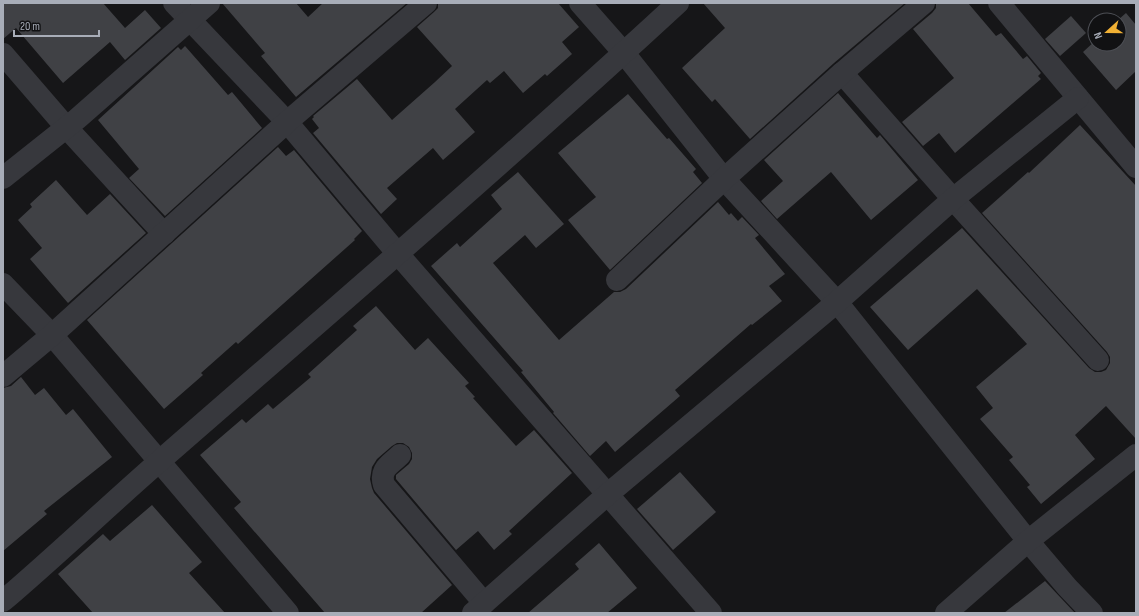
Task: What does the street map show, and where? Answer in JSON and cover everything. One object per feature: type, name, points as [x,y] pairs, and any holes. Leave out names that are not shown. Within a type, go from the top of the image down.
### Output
[{"type":"street","points":[[174,3],[287,122],[398,254],[710,613]]},
{"type":"street","points":[[3,178],[66,127],[208,3]]},
{"type":"street","points":[[3,376],[52,335],[287,122],[426,3]]},
{"type":"street","points":[[580,3],[624,53],[724,179],[837,302],[1028,541],[1092,613]]},
{"type":"street","points":[[3,601],[42,568],[159,461],[398,254],[678,3]]},
{"type":"street","points":[[616,280],[842,72],[924,3]]},
{"type":"street","points":[[999,3],[1136,167]]},
{"type":"street","points":[[3,54],[66,127],[164,234]]},
{"type":"street","points":[[842,72],[952,199],[1098,360]]},
{"type":"street","points":[[400,455],[383,471],[382,479],[384,485],[478,608],[608,494],[837,302],[952,199],[1078,98]]},
{"type":"street","points":[[3,284],[52,335],[288,613]]},
{"type":"street","points":[[946,613],[1028,541],[1136,455]]},
{"type":"building","points":[[3,3],[103,3],[125,28],[145,10],[161,28],[125,60],[110,42],[63,83],[16,28],[3,39]]},
{"type":"building","points":[[222,3],[296,3],[308,17],[323,3],[407,3],[296,97],[261,56],[265,53]]},
{"type":"building","points":[[438,3],[558,3],[579,27],[562,42],[572,54],[547,76],[545,74],[523,93],[504,71],[490,83],[487,80],[455,109],[475,132],[443,160],[433,148],[387,188],[397,199],[381,214],[313,133],[319,128],[312,119],[314,117],[313,116],[357,79],[392,120],[435,82],[452,66],[417,27],[438,8]]},
{"type":"building","points":[[703,3],[905,3],[834,63],[750,139],[715,99],[712,102],[682,68],[725,28]]},
{"type":"building","points":[[936,3],[968,3],[996,36],[1001,33],[1023,59],[1027,56],[1041,73],[1038,76],[1041,79],[955,153],[939,133],[923,146],[902,122],[954,78],[913,29],[932,13],[936,8]]},
{"type":"building","points":[[1127,14],[1136,25],[1136,71],[1116,90],[1083,52],[1087,48],[1087,52],[1127,52]]},
{"type":"building","points":[[1071,16],[1086,33],[1060,56],[1045,39]]},
{"type":"building","points":[[185,46],[228,95],[232,92],[262,128],[165,216],[129,178],[139,169],[98,120],[178,47],[181,50]]},
{"type":"building","points":[[838,93],[877,138],[880,135],[918,180],[871,220],[831,172],[777,219],[761,201],[783,181],[764,160]]},
{"type":"building","points":[[628,94],[667,139],[669,138],[696,169],[693,172],[702,183],[610,270],[568,220],[596,197],[558,153]]},
{"type":"building","points":[[1080,125],[1136,186],[1136,439],[1106,406],[1075,435],[1095,459],[1041,504],[1027,487],[1030,485],[1009,460],[1013,457],[980,419],[993,408],[976,387],[1027,344],[977,289],[908,350],[870,307],[962,228],[1089,368],[1095,372],[1106,370],[1110,363],[1110,357],[1107,352],[982,213],[1028,172],[1029,173]]},
{"type":"building","points":[[278,147],[286,156],[294,150],[362,231],[354,239],[355,240],[238,344],[236,342],[201,373],[203,375],[164,409],[87,320]]},
{"type":"building","points":[[518,172],[564,224],[536,248],[525,235],[493,263],[559,340],[614,292],[620,292],[626,289],[718,202],[729,215],[731,213],[738,221],[742,217],[759,235],[755,238],[785,274],[769,286],[782,301],[752,325],[751,324],[675,390],[680,396],[615,452],[606,441],[590,456],[553,413],[554,412],[521,372],[523,371],[431,266],[457,243],[460,247],[502,209],[491,195]]},
{"type":"building","points":[[56,180],[87,215],[110,194],[146,233],[68,303],[30,259],[42,248],[18,220],[32,207],[30,204]]},
{"type":"building","points":[[376,306],[415,350],[428,338],[469,383],[465,386],[475,397],[473,398],[516,446],[534,430],[572,473],[509,531],[512,534],[494,550],[478,531],[456,550],[396,479],[396,475],[409,464],[412,459],[412,453],[409,447],[403,443],[397,443],[377,459],[372,467],[370,479],[372,488],[374,493],[452,585],[421,613],[325,613],[234,508],[241,502],[200,455],[242,419],[246,423],[268,404],[273,409],[311,377],[308,374],[357,330],[353,326]]},
{"type":"building","points":[[21,377],[35,395],[44,388],[66,415],[73,409],[112,457],[44,511],[47,514],[3,551],[3,388],[11,386]]},
{"type":"building","points":[[680,472],[716,512],[673,550],[637,509]]},
{"type":"building","points":[[152,505],[202,562],[189,573],[225,613],[93,613],[58,574],[103,534],[110,541]]},
{"type":"building","points":[[599,543],[637,588],[607,613],[528,613],[579,569],[575,564]]},
{"type":"building","points":[[1045,581],[1075,613],[1004,613]]}]
